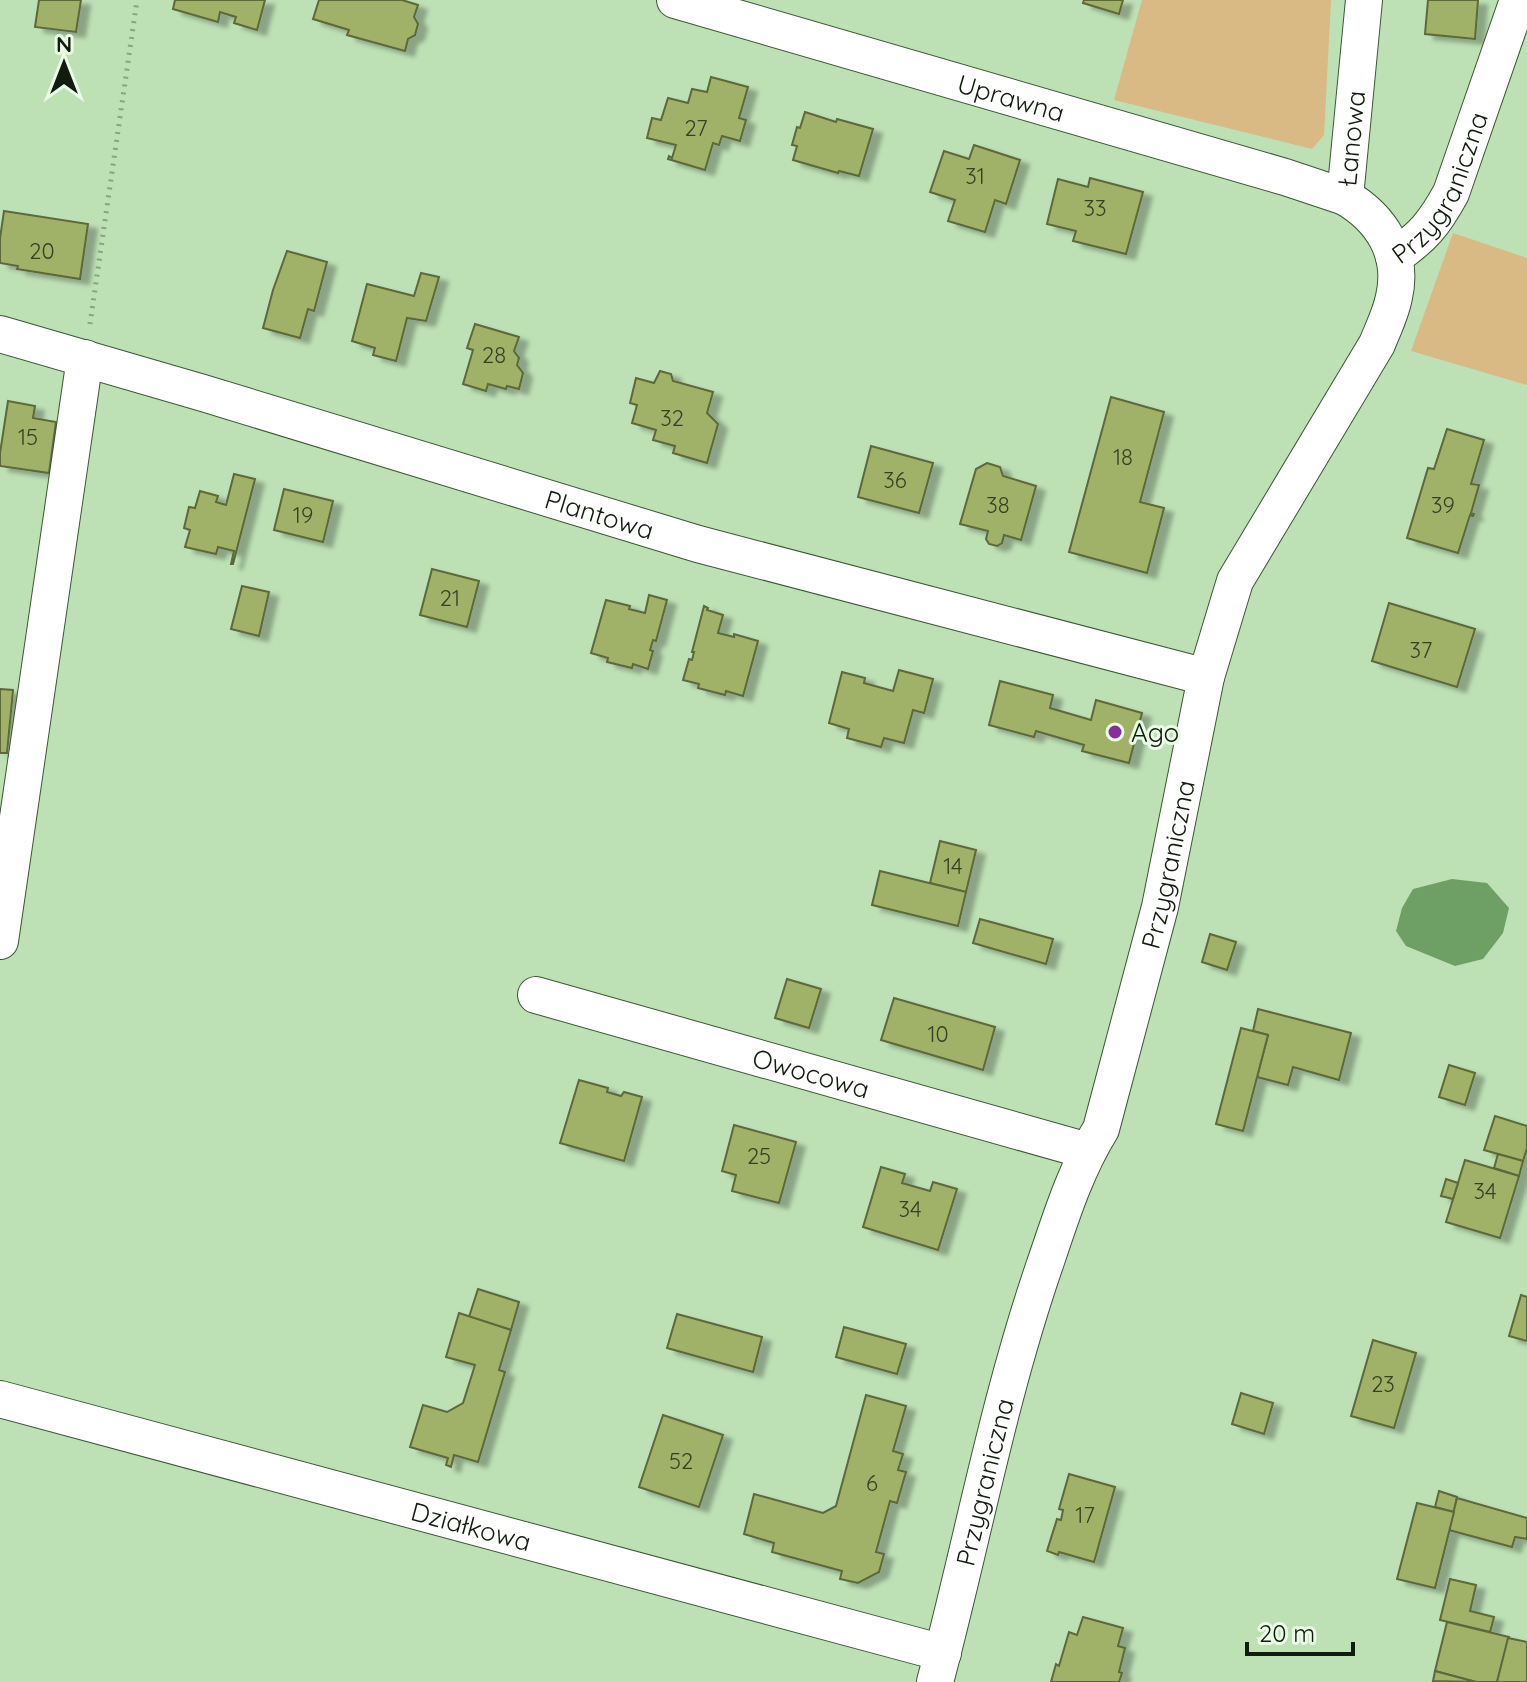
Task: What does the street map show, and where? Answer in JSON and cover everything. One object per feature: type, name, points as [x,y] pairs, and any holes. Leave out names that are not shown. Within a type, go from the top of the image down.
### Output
[{"type":"street","name":"Uprawna","points":[[675,0],[1345,197]]},
{"type":"street","name":"Łanowa","points":[[1364,0],[1345,197],[1374,218],[1387,237],[1394,257]]},
{"type":"street","name":"Przygraniczna","points":[[939,1668],[1029,1310],[1072,1186],[1101,1129],[1160,907],[1206,677],[1235,581],[1377,344],[1395,295],[1397,276],[1394,257],[1416,243],[1436,220],[1451,193],[1518,0]]},
{"type":"street","name":"Plantowa","points":[[0,334],[698,544],[1206,677]]},
{"type":"street","points":[[0,941],[85,358]]},
{"type":"street","name":"Owocowa","points":[[536,995],[1088,1151]]},
{"type":"street","name":"Działkowa","points":[[0,1399],[939,1668]]},
{"type":"path","points":[[85,358],[137,0]]},
{"type":"shaded area","points":[[1142,0],[1331,0],[1324,135],[1312,149],[1114,100]]},
{"type":"shaded area","points":[[1453,233],[1527,258],[1527,385],[1411,351]]},
{"type":"shaded area","points":[[1452,879],[1487,883],[1509,908],[1503,933],[1483,959],[1455,966],[1406,946],[1396,931],[1402,908],[1413,889]]},
{"type":"building","points":[[39,0],[81,0],[76,32],[35,27]]},
{"type":"building","points":[[175,0],[265,0],[257,30],[234,23],[236,17],[220,12],[218,22],[173,9]]},
{"type":"building","points":[[319,0],[402,0],[418,5],[414,17],[418,24],[415,35],[408,39],[405,51],[347,35],[349,30],[313,19]]},
{"type":"building","points":[[1084,0],[1123,0],[1119,14],[1083,3]]},
{"type":"building","points":[[1428,0],[1478,0],[1475,39],[1425,34]]},
{"type":"building","points":[[711,77],[748,87],[739,118],[746,120],[740,141],[722,136],[719,145],[713,143],[705,170],[668,159],[669,156],[672,158],[676,145],[647,138],[652,118],[661,120],[668,98],[688,103],[692,89],[707,92]]},
{"type":"building","points":[[805,112],[873,129],[859,176],[793,160],[797,146],[792,145]]},
{"type":"building","points":[[974,145],[1020,160],[1006,204],[995,200],[985,232],[948,221],[955,200],[930,192],[944,151],[969,159]]},
{"type":"building","points":[[1090,178],[1143,192],[1126,254],[1073,241],[1076,231],[1047,224],[1058,179],[1088,187]]},
{"type":"building","points":[[4,211],[88,224],[80,279],[17,269],[18,266],[0,263]]},
{"type":"building","points":[[287,251],[327,262],[314,311],[308,309],[300,338],[263,328]]},
{"type":"building","points":[[421,273],[439,277],[426,321],[407,318],[396,361],[373,355],[375,348],[352,341],[367,284],[414,296]]},
{"type":"building","points":[[475,324],[519,337],[514,351],[519,358],[517,365],[523,373],[519,389],[488,384],[486,391],[463,384],[473,350],[467,348]]},
{"type":"building","points":[[660,371],[671,374],[673,381],[713,392],[707,413],[718,424],[707,463],[673,453],[675,446],[653,440],[656,430],[632,423],[637,405],[630,403],[636,378],[654,383]]},
{"type":"building","points":[[1111,397],[1164,412],[1140,502],[1164,508],[1147,573],[1069,552]]},
{"type":"building","points":[[8,401],[35,406],[33,418],[56,422],[49,473],[0,466]]},
{"type":"building","points":[[1447,429],[1484,440],[1471,484],[1479,485],[1471,513],[1474,514],[1470,515],[1458,553],[1407,538],[1428,468],[1434,469]]},
{"type":"building","points":[[871,446],[933,463],[919,513],[858,497]]},
{"type":"building","points":[[987,463],[1000,467],[1003,476],[1036,486],[1021,540],[1004,535],[1002,543],[997,546],[989,544],[986,539],[988,531],[960,524],[976,469]]},
{"type":"building","points":[[234,474],[255,479],[231,564],[234,551],[218,547],[216,554],[185,547],[190,530],[184,528],[189,507],[195,508],[200,491],[218,496],[216,502],[226,505]]},
{"type":"building","points":[[284,489],[333,501],[323,542],[274,530]]},
{"type":"building","points":[[432,569],[479,581],[467,627],[420,615]]},
{"type":"building","points":[[242,586],[269,592],[259,636],[231,629]]},
{"type":"building","points":[[649,595],[667,600],[656,641],[653,640],[650,650],[653,651],[648,669],[633,664],[632,668],[607,662],[608,658],[591,653],[606,600],[645,613]]},
{"type":"building","points":[[1389,603],[1475,629],[1457,687],[1372,661]]},
{"type":"building","points":[[704,606],[723,615],[718,633],[758,641],[743,696],[698,688],[699,684],[683,680],[689,659],[692,660]]},
{"type":"building","points":[[899,670],[933,679],[924,713],[913,710],[904,743],[884,738],[881,747],[847,738],[849,729],[829,723],[842,672],[865,678],[864,683],[893,691]]},
{"type":"building","points":[[1000,681],[1053,695],[1050,708],[1091,720],[1096,700],[1142,713],[1129,763],[1082,751],[1084,745],[1036,731],[1034,737],[989,725]]},
{"type":"building","points":[[0,689],[13,690],[7,753],[0,753]]},
{"type":"building","points":[[940,841],[976,850],[966,892],[930,883]]},
{"type":"building","points":[[880,871],[966,892],[958,926],[872,905]]},
{"type":"building","points":[[980,919],[1053,939],[1046,964],[973,943]]},
{"type":"building","points":[[1210,934],[1236,942],[1227,970],[1202,962]]},
{"type":"building","points":[[787,979],[821,989],[809,1028],[775,1018]]},
{"type":"building","points":[[894,998],[995,1027],[983,1070],[881,1040]]},
{"type":"building","points":[[1258,1009],[1351,1033],[1339,1080],[1293,1067],[1288,1085],[1257,1077],[1268,1035],[1253,1031]]},
{"type":"building","points":[[1241,1028],[1268,1035],[1243,1131],[1216,1124]]},
{"type":"building","points":[[1449,1065],[1475,1073],[1465,1105],[1439,1097]]},
{"type":"building","points":[[579,1080],[608,1088],[607,1092],[621,1096],[624,1092],[642,1097],[624,1161],[560,1143]]},
{"type":"building","points":[[1495,1116],[1527,1126],[1527,1148],[1523,1161],[1484,1150]]},
{"type":"building","points":[[734,1125],[796,1142],[779,1203],[732,1191],[736,1175],[722,1171]]},
{"type":"building","points":[[1498,1154],[1523,1161],[1519,1176],[1494,1168]]},
{"type":"building","points":[[1465,1160],[1519,1176],[1500,1238],[1446,1222]]},
{"type":"building","points":[[881,1167],[905,1174],[902,1183],[930,1191],[933,1182],[957,1189],[938,1250],[863,1227]]},
{"type":"building","points":[[1446,1179],[1458,1183],[1453,1199],[1441,1196]]},
{"type":"building","points":[[478,1289],[519,1302],[511,1330],[469,1317]]},
{"type":"building","points":[[1521,1295],[1527,1297],[1527,1341],[1509,1336]]},
{"type":"building","points":[[459,1313],[511,1330],[499,1370],[505,1372],[478,1462],[454,1455],[451,1467],[446,1465],[448,1458],[410,1447],[423,1405],[447,1412],[463,1403],[475,1365],[446,1357]]},
{"type":"building","points":[[677,1314],[762,1337],[753,1372],[667,1348]]},
{"type":"building","points":[[844,1327],[906,1344],[897,1374],[836,1357]]},
{"type":"building","points":[[1373,1340],[1416,1353],[1394,1428],[1351,1416]]},
{"type":"building","points":[[1241,1393],[1273,1403],[1264,1434],[1232,1424]]},
{"type":"building","points":[[866,1395],[906,1406],[893,1451],[903,1454],[898,1470],[906,1472],[897,1503],[890,1501],[876,1552],[884,1554],[879,1572],[858,1583],[840,1579],[842,1571],[772,1552],[774,1543],[744,1534],[754,1494],[823,1513],[836,1506]]},
{"type":"building","points":[[663,1415],[723,1435],[699,1507],[639,1487]]},
{"type":"building","points":[[1069,1474],[1115,1487],[1094,1562],[1047,1551],[1057,1519],[1061,1520],[1063,1510],[1059,1509]]},
{"type":"building","points":[[1439,1491],[1457,1497],[1454,1512],[1435,1507]]},
{"type":"building","points":[[1457,1498],[1527,1518],[1527,1539],[1515,1537],[1512,1547],[1449,1530]]},
{"type":"building","points":[[1417,1503],[1454,1512],[1435,1588],[1397,1579]]},
{"type":"building","points":[[1450,1579],[1476,1585],[1470,1611],[1494,1617],[1490,1632],[1440,1620]]},
{"type":"building","points":[[1083,1617],[1123,1628],[1118,1646],[1125,1648],[1119,1682],[1051,1682],[1069,1632],[1077,1635]]},
{"type":"building","points":[[1447,1622],[1509,1637],[1497,1682],[1476,1682],[1435,1671]]},
{"type":"building","points":[[1508,1638],[1527,1642],[1527,1682],[1497,1682]]},
{"type":"building","points":[[1435,1671],[1476,1682],[1433,1681]]},
{"type":"place","name":"Ago","points":[[1115,732]]}]
